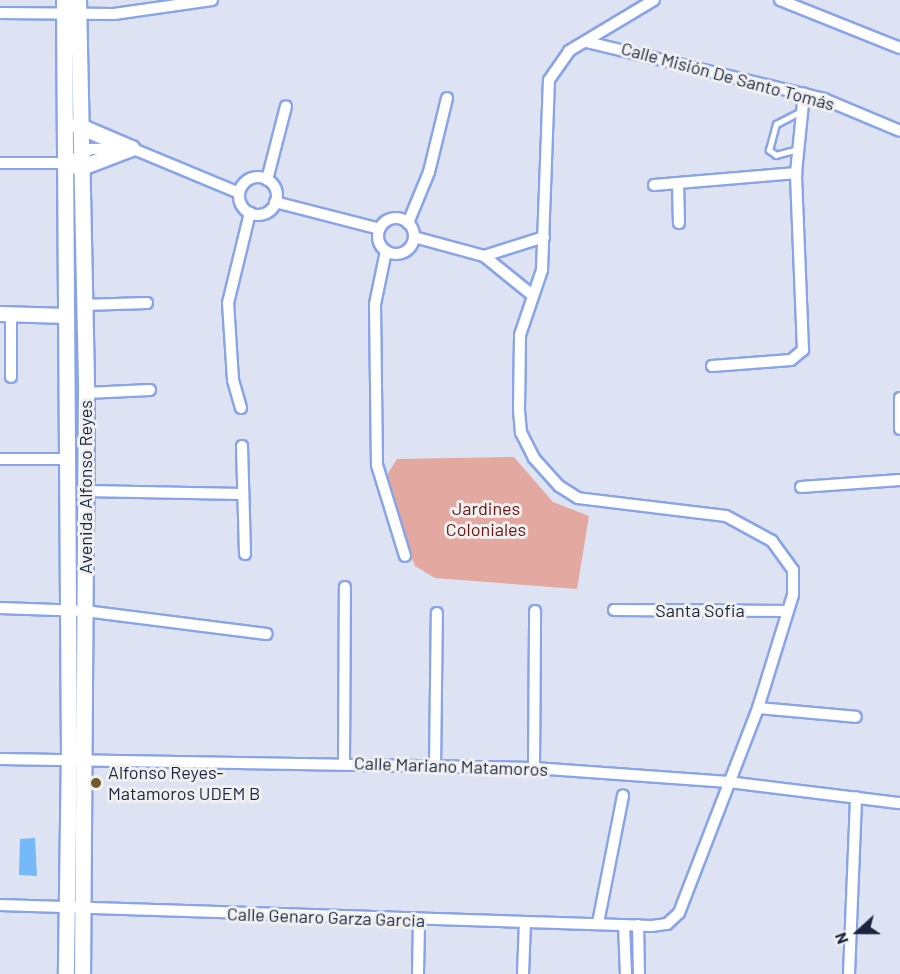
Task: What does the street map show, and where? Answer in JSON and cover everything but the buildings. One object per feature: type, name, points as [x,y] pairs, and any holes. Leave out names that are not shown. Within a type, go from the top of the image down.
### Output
[{"type":"main road","name":"Avenida Alfonso Reyes","points":[[66,974],[69,762],[67,316],[77,125],[71,7]]},
{"type":"main road","name":"Avenida Alfonso Reyes","points":[[71,7],[75,161],[86,393],[86,762],[82,974]]},
{"type":"main road","points":[[77,125],[131,148]]},
{"type":"main road","points":[[75,161],[131,148]]},
{"type":"main road","points":[[67,316],[86,393]]},
{"type":"street","points":[[0,13],[71,7],[144,11],[212,0]]},
{"type":"street","points":[[654,0],[559,60],[549,80],[542,270],[531,294],[520,335],[521,433],[544,472],[578,498],[594,503],[697,511],[750,526],[772,541],[793,570],[793,595],[786,611],[758,708],[728,782]]},
{"type":"street","points":[[780,0],[900,48]]},
{"type":"street","name":"Calle Misión De Santo Tomás","points":[[587,42],[804,93],[900,131]]},
{"type":"street","points":[[712,366],[791,360],[803,350],[796,173],[804,93]]},
{"type":"street","points":[[414,237],[408,222],[429,172],[447,98]]},
{"type":"street","points":[[267,180],[286,106]]},
{"type":"street","points":[[131,148],[239,192]]},
{"type":"street","points":[[0,162],[75,161]]},
{"type":"street","points":[[654,185],[796,173]]},
{"type":"street","points":[[253,178],[267,180],[276,192],[275,202],[265,213],[250,213],[241,204],[239,192],[253,178]]},
{"type":"street","points":[[678,183],[679,223]]},
{"type":"street","points":[[275,202],[380,229]]},
{"type":"street","points":[[241,408],[233,380],[228,303],[250,213]]},
{"type":"street","points":[[408,222],[392,219],[380,229],[379,241],[386,251],[401,254],[414,237]]},
{"type":"street","points":[[414,237],[484,256],[531,294]]},
{"type":"street","points":[[484,256],[544,237]]},
{"type":"street","points":[[386,251],[375,304],[377,465],[405,556]]},
{"type":"street","points":[[83,305],[147,303]]},
{"type":"street","points":[[11,377],[6,314],[67,316]]},
{"type":"street","points":[[86,393],[150,390]]},
{"type":"street","points":[[900,398],[900,429]]},
{"type":"street","points":[[242,446],[245,554]]},
{"type":"street","points":[[0,459],[68,459]]},
{"type":"street","points":[[801,487],[900,480]]},
{"type":"street","points":[[85,490],[243,494]]},
{"type":"street","points":[[344,763],[345,587]]},
{"type":"street","points":[[0,608],[85,611],[267,633]]},
{"type":"street","name":"Santa Sofia","points":[[614,610],[786,611]]},
{"type":"street","points":[[534,768],[535,611]]},
{"type":"street","points":[[435,767],[437,613]]},
{"type":"street","points":[[758,708],[856,717]]},
{"type":"street","name":"Calle Mariano Matamoros","points":[[0,759],[69,762],[344,763],[534,768],[728,782],[900,803]]},
{"type":"street","name":"Calle Genaro Garza Garcia","points":[[0,905],[419,920],[652,926],[667,924],[679,913],[728,782]]},
{"type":"street","points":[[598,923],[623,795]]},
{"type":"street","points":[[849,974],[856,797]]},
{"type":"street","points":[[418,974],[419,920]]},
{"type":"street","points":[[523,974],[525,922]]},
{"type":"street","points":[[624,925],[626,974]]},
{"type":"street","points":[[638,925],[639,974]]},
{"type":"lane","points":[[798,149],[776,155],[769,150],[776,124],[802,111]]},
{"type":"green space","name":"Jardines Coloniales","points":[[514,457],[553,502],[589,516],[577,589],[435,578],[415,566],[397,522],[387,475],[397,459]]},
{"type":"place","name":"Alfonso Reyes- Matamoros UDEM B","points":[[96,783]]}]
